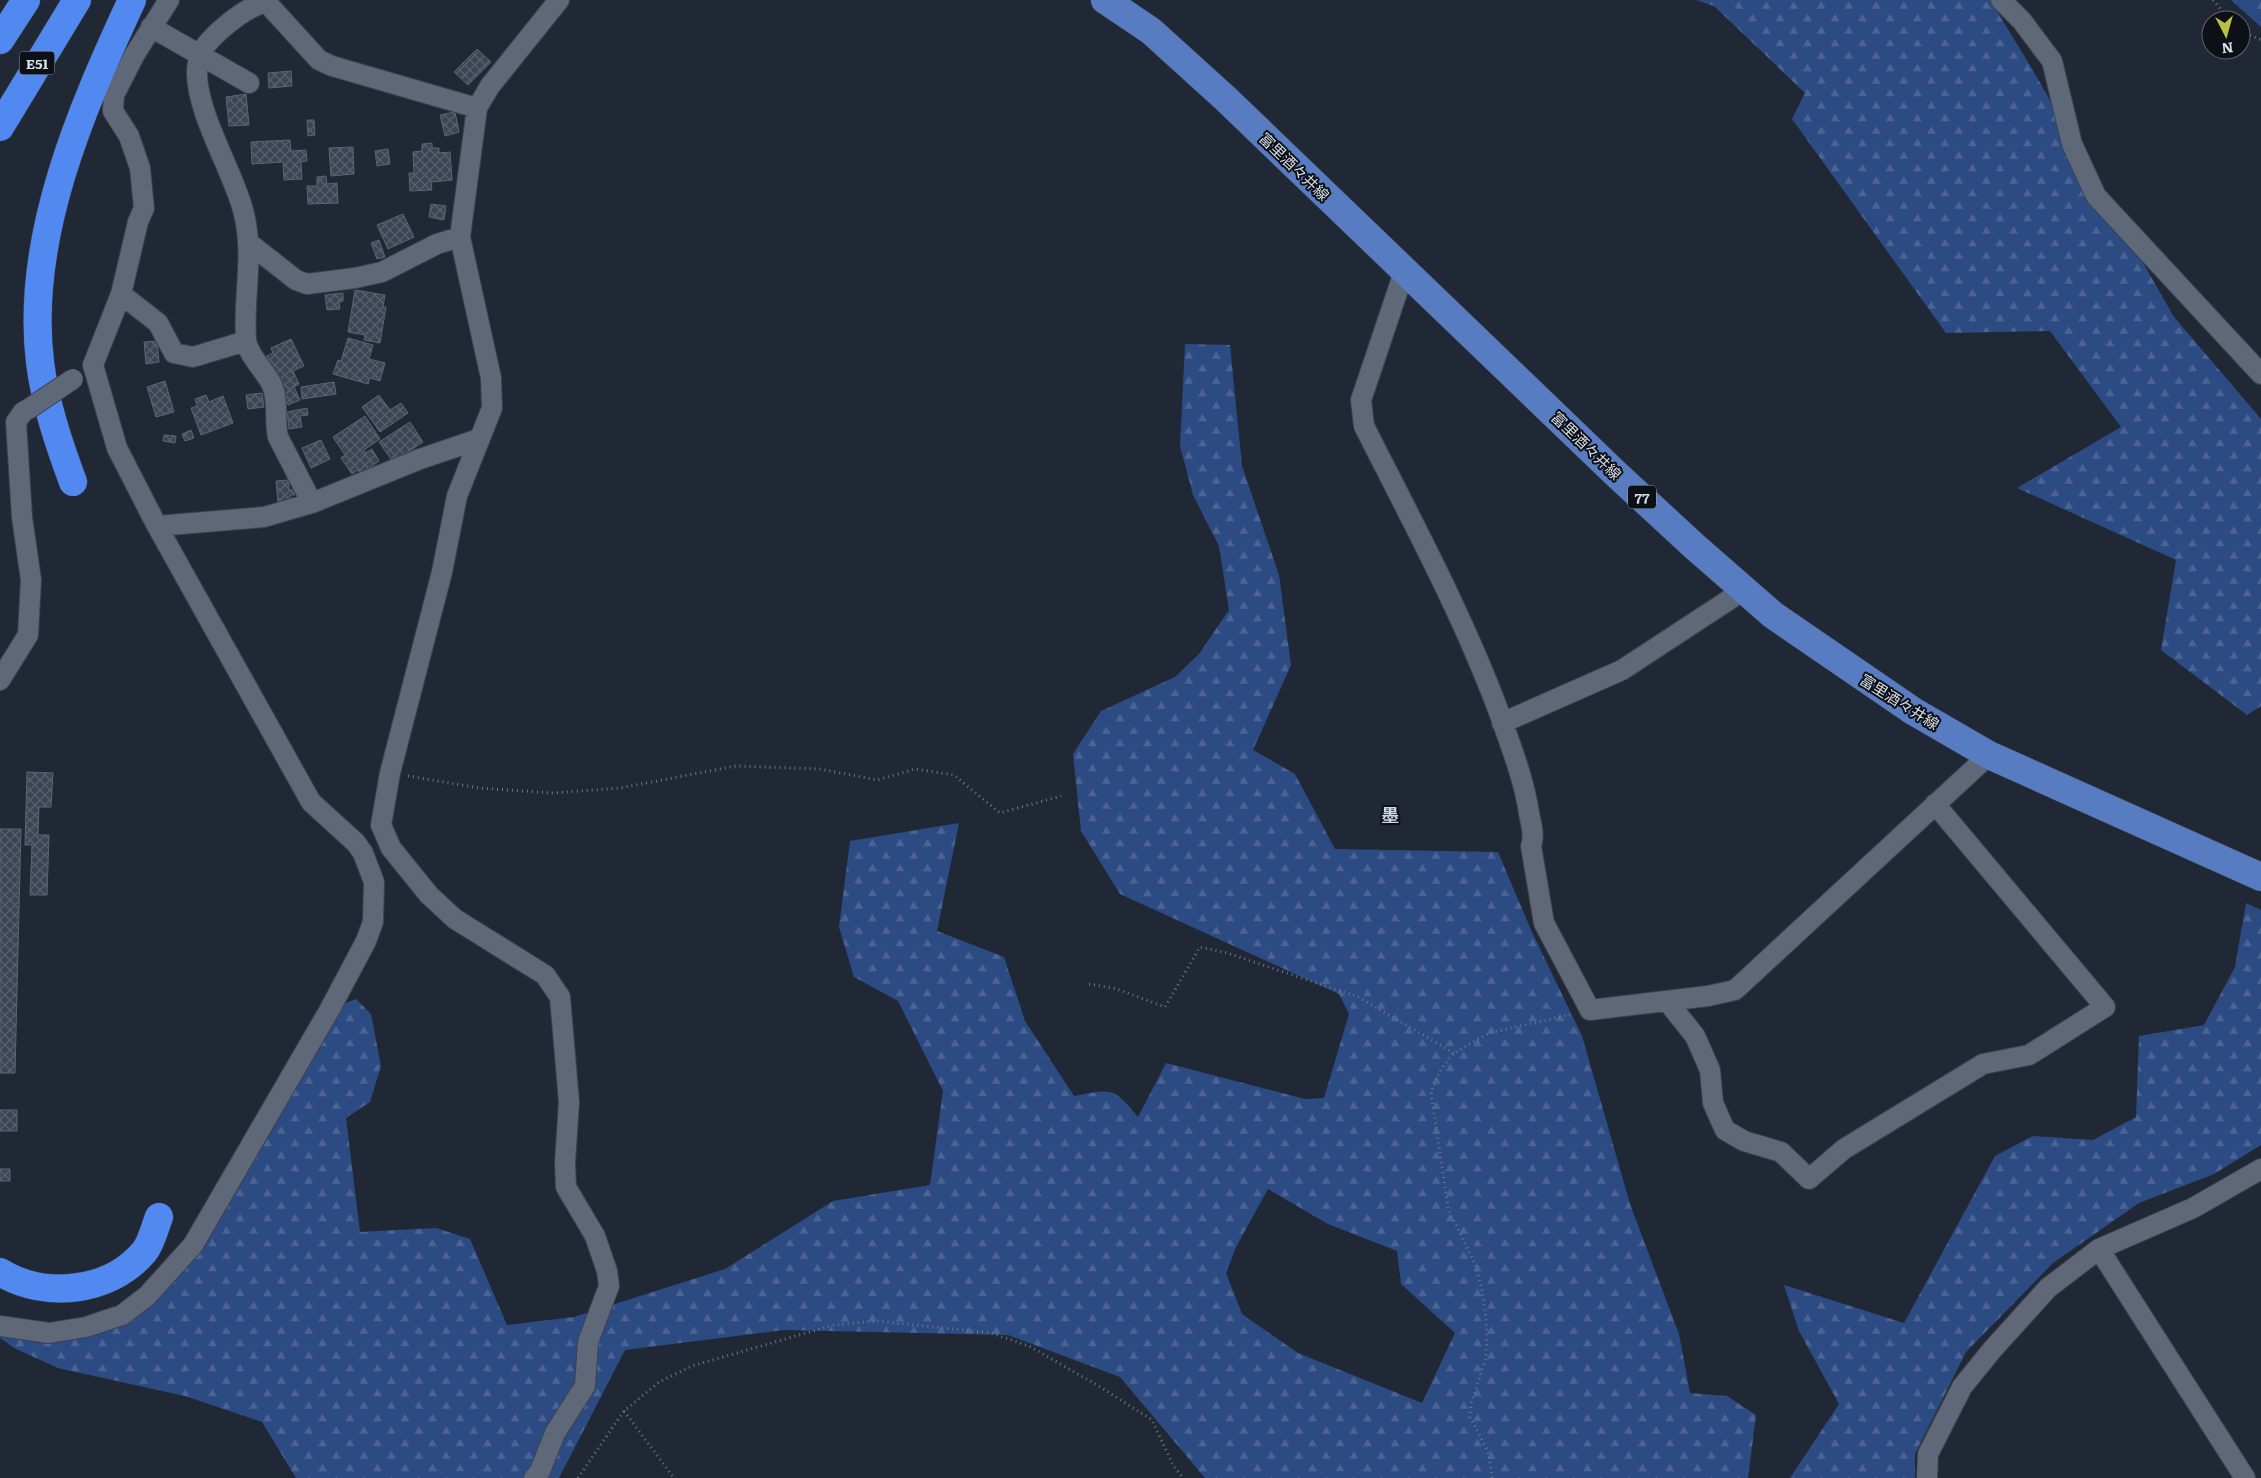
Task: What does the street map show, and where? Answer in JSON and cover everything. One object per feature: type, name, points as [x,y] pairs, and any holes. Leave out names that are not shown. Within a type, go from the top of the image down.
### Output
[{"type":"highway","points":[[0,40],[26,0]]},
{"type":"highway","name":"E51","points":[[0,127],[77,0]]},
{"type":"highway","points":[[73,482],[49,407],[40,363],[38,298],[43,259],[62,168],[95,81],[132,0]]},
{"type":"highway","points":[[0,1272],[26,1284],[44,1289],[76,1289],[99,1282],[118,1273],[146,1251],[159,1217]]},
{"type":"main road","name":"富里酒々井線","points":[[1105,0],[1143,26],[1164,44],[1405,269],[1465,330],[1616,473],[1773,615],[1913,711],[1989,754],[2261,878]]},
{"type":"street","points":[[0,680],[28,636],[31,580],[22,517],[16,422],[23,412],[93,365],[121,294],[138,222],[144,208],[140,168],[129,136],[113,111],[114,95],[151,27],[169,0]]},
{"type":"street","points":[[534,1478],[540,1471],[555,1433],[585,1386],[588,1342],[610,1286],[595,1236],[566,1187],[565,1163],[569,1102],[565,1034],[560,997],[545,975],[455,918],[429,895],[391,848],[380,825],[390,773],[442,572],[457,496],[492,408],[491,378],[460,237],[477,108],[490,86],[559,0]]},
{"type":"street","points":[[2002,0],[2022,21],[2052,61],[2072,144],[2096,196],[2261,374]]},
{"type":"street","points":[[312,503],[278,437],[276,402],[272,385],[246,341],[250,243],[243,209],[204,107],[197,74],[200,55],[223,27],[258,4],[267,4],[319,60],[325,63],[477,108]]},
{"type":"street","points":[[151,27],[249,83]]},
{"type":"street","points":[[250,243],[296,280],[307,284],[355,278],[382,272],[430,247],[460,237]]},
{"type":"street","points":[[1405,269],[1361,400],[1364,426],[1447,589],[1484,672],[1519,768],[1528,802],[1533,839],[1530,846],[1544,923],[1590,1010],[1708,996],[1735,990],[1989,754]]},
{"type":"street","points":[[121,294],[158,323],[174,353],[193,357],[246,341]]},
{"type":"street","points":[[0,1326],[49,1333],[86,1327],[122,1315],[147,1296],[193,1245],[330,1009],[373,922],[374,882],[363,853],[346,833],[311,802],[157,526],[117,448],[93,365]]},
{"type":"street","points":[[157,526],[264,517],[312,503],[420,459],[479,439]]},
{"type":"street","points":[[1502,723],[1622,670],[1744,590]]},
{"type":"street","points":[[1667,1001],[1695,1036],[1710,1070],[1713,1103],[1725,1130],[1744,1141],[1781,1152],[1809,1178],[1844,1149],[1983,1064],[2029,1055],[2106,1007],[1935,804]]},
{"type":"street","points":[[346,833],[380,825]]},
{"type":"street","points":[[1927,1478],[1928,1454],[1962,1386],[2048,1288],[2099,1249],[2193,1208],[2261,1169]]},
{"type":"street","points":[[2099,1249],[2245,1478]]},
{"type":"path","points":[[2213,0],[2222,10]]},
{"type":"path","points":[[390,773],[479,788],[553,793],[620,788],[736,766],[820,769],[877,780],[915,769],[954,775],[1000,813],[1061,796]]},
{"type":"path","points":[[1089,984],[1117,989],[1165,1007],[1200,947],[1227,953],[1358,997],[1454,1053]]},
{"type":"path","points":[[1492,1478],[1489,1454],[1470,1418],[1471,1404],[1486,1358],[1487,1328],[1482,1288],[1475,1264],[1448,1208],[1431,1092],[1441,1069],[1454,1053],[1489,1033],[1590,1010]]},
{"type":"path","points":[[578,1478],[624,1411],[659,1382],[692,1366],[834,1325],[877,1321],[945,1326],[991,1332],[1029,1346],[1102,1388],[1152,1420],[1174,1465],[1183,1478]]},
{"type":"path","points":[[624,1411],[674,1478]]},
{"type":"green space","points":[[1696,0],[1990,0],[2031,67],[2174,317],[2261,419],[2261,706],[2247,715],[2161,650],[2176,560],[2017,488],[2121,427],[2050,331],[1946,333],[1792,119],[1805,93],[1714,6]]},
{"type":"green space","points":[[2231,0],[2261,0],[2261,27],[2251,18],[2251,10],[2242,10]]},
{"type":"green space","points":[[1185,344],[1230,345],[1242,466],[1279,575],[1291,665],[1253,750],[1295,774],[1335,849],[1498,852],[1531,930],[1582,1036],[1630,1204],[1679,1334],[1690,1393],[1727,1396],[1756,1415],[1748,1478],[1205,1478],[1120,1377],[1008,1335],[784,1330],[625,1350],[559,1478],[296,1478],[262,1422],[185,1396],[58,1368],[14,1348],[0,1338],[0,1335],[21,1338],[151,1302],[338,1006],[356,999],[371,1014],[381,1066],[370,1102],[346,1118],[360,1232],[436,1228],[470,1239],[507,1325],[574,1317],[725,1269],[833,1201],[930,1185],[943,1091],[898,1001],[854,977],[839,927],[850,841],[959,823],[937,931],[1004,957],[1025,1021],[1074,1096],[1104,1091],[1111,1092],[1123,1100],[1138,1117],[1166,1063],[1305,1099],[1324,1098],[1349,1014],[1339,994],[1120,894],[1081,831],[1073,754],[1101,711],[1175,677],[1199,654],[1229,610],[1219,546],[1193,495],[1180,446]],"holes":[[[1268,1189],[1328,1224],[1397,1251],[1401,1284],[1455,1333],[1422,1403],[1298,1353],[1242,1314],[1226,1273],[1236,1247]]]},
{"type":"green space","points":[[2246,903],[2261,910],[2261,1145],[2214,1174],[2139,1203],[2053,1263],[1966,1352],[1915,1454],[1915,1478],[1790,1478],[1839,1404],[1799,1331],[1784,1285],[1904,1323],[1995,1156],[2033,1136],[2093,1140],[2136,1117],[2139,1036],[2204,1025],[2235,967]]},
{"type":"building","points":[[477,49],[491,62],[468,85],[454,72]]},
{"type":"building","points":[[291,71],[292,86],[269,88],[268,73]]},
{"type":"building","points":[[246,94],[249,125],[229,126],[226,97]]},
{"type":"building","points":[[455,112],[459,132],[445,136],[440,115]]},
{"type":"building","points":[[307,120],[314,120],[315,135],[308,136]]},
{"type":"building","points":[[290,140],[291,151],[306,150],[307,161],[301,162],[302,179],[284,180],[283,162],[252,164],[251,142]]},
{"type":"building","points":[[432,143],[432,148],[439,148],[439,153],[450,152],[452,180],[431,182],[432,190],[410,191],[409,173],[414,173],[413,152],[422,151],[422,144]]},
{"type":"building","points":[[353,147],[354,174],[331,176],[329,148]]},
{"type":"building","points":[[388,149],[390,164],[377,166],[375,151]]},
{"type":"building","points":[[326,176],[327,184],[337,183],[338,203],[308,204],[307,186],[317,186],[317,177]]},
{"type":"building","points":[[431,204],[446,206],[444,220],[429,217]]},
{"type":"building","points":[[403,214],[414,237],[388,249],[377,225]]},
{"type":"building","points":[[379,240],[385,257],[377,259],[371,243]]},
{"type":"building","points":[[355,290],[385,295],[383,307],[386,307],[380,343],[364,340],[365,335],[348,332]]},
{"type":"building","points":[[343,293],[343,301],[339,302],[340,309],[327,310],[325,295]]},
{"type":"building","points":[[348,338],[373,345],[369,359],[385,363],[380,381],[370,378],[368,384],[333,374],[338,360],[341,361]]},
{"type":"building","points":[[291,339],[304,366],[293,371],[299,384],[294,387],[300,400],[288,405],[265,357],[273,353],[271,348]]},
{"type":"building","points":[[157,341],[159,362],[146,364],[144,342]]},
{"type":"building","points":[[165,381],[174,412],[156,417],[147,387]]},
{"type":"building","points":[[334,382],[336,394],[302,399],[301,387]]},
{"type":"building","points":[[262,393],[264,407],[248,409],[246,395]]},
{"type":"building","points":[[206,395],[209,402],[223,396],[233,423],[201,435],[191,408],[197,406],[195,399]]},
{"type":"building","points":[[379,395],[390,410],[401,403],[408,413],[380,432],[362,407]]},
{"type":"building","points":[[307,408],[308,415],[300,416],[302,427],[289,429],[287,412]]},
{"type":"building","points":[[365,416],[380,439],[364,450],[366,453],[372,449],[379,461],[361,474],[358,470],[352,474],[341,458],[345,455],[333,437]]},
{"type":"building","points":[[410,422],[423,442],[393,462],[379,442]]},
{"type":"building","points":[[191,430],[194,438],[185,441],[182,434]]},
{"type":"building","points":[[164,435],[176,436],[175,443],[163,441]]},
{"type":"building","points":[[321,440],[330,459],[311,468],[302,448]]},
{"type":"building","points":[[289,480],[289,490],[294,489],[295,495],[290,495],[291,501],[278,503],[276,481]]},
{"type":"building","points":[[27,772],[53,773],[51,807],[39,807],[38,835],[49,835],[47,895],[30,895],[32,845],[25,845]]},
{"type":"building","points":[[0,829],[21,829],[15,1073],[0,1073]]},
{"type":"building","points":[[0,1110],[17,1110],[17,1131],[0,1131]]},
{"type":"building","points":[[0,1169],[10,1169],[10,1181],[0,1181]]},
{"type":"district","name":"墨","points":[[1390,814]]}]
